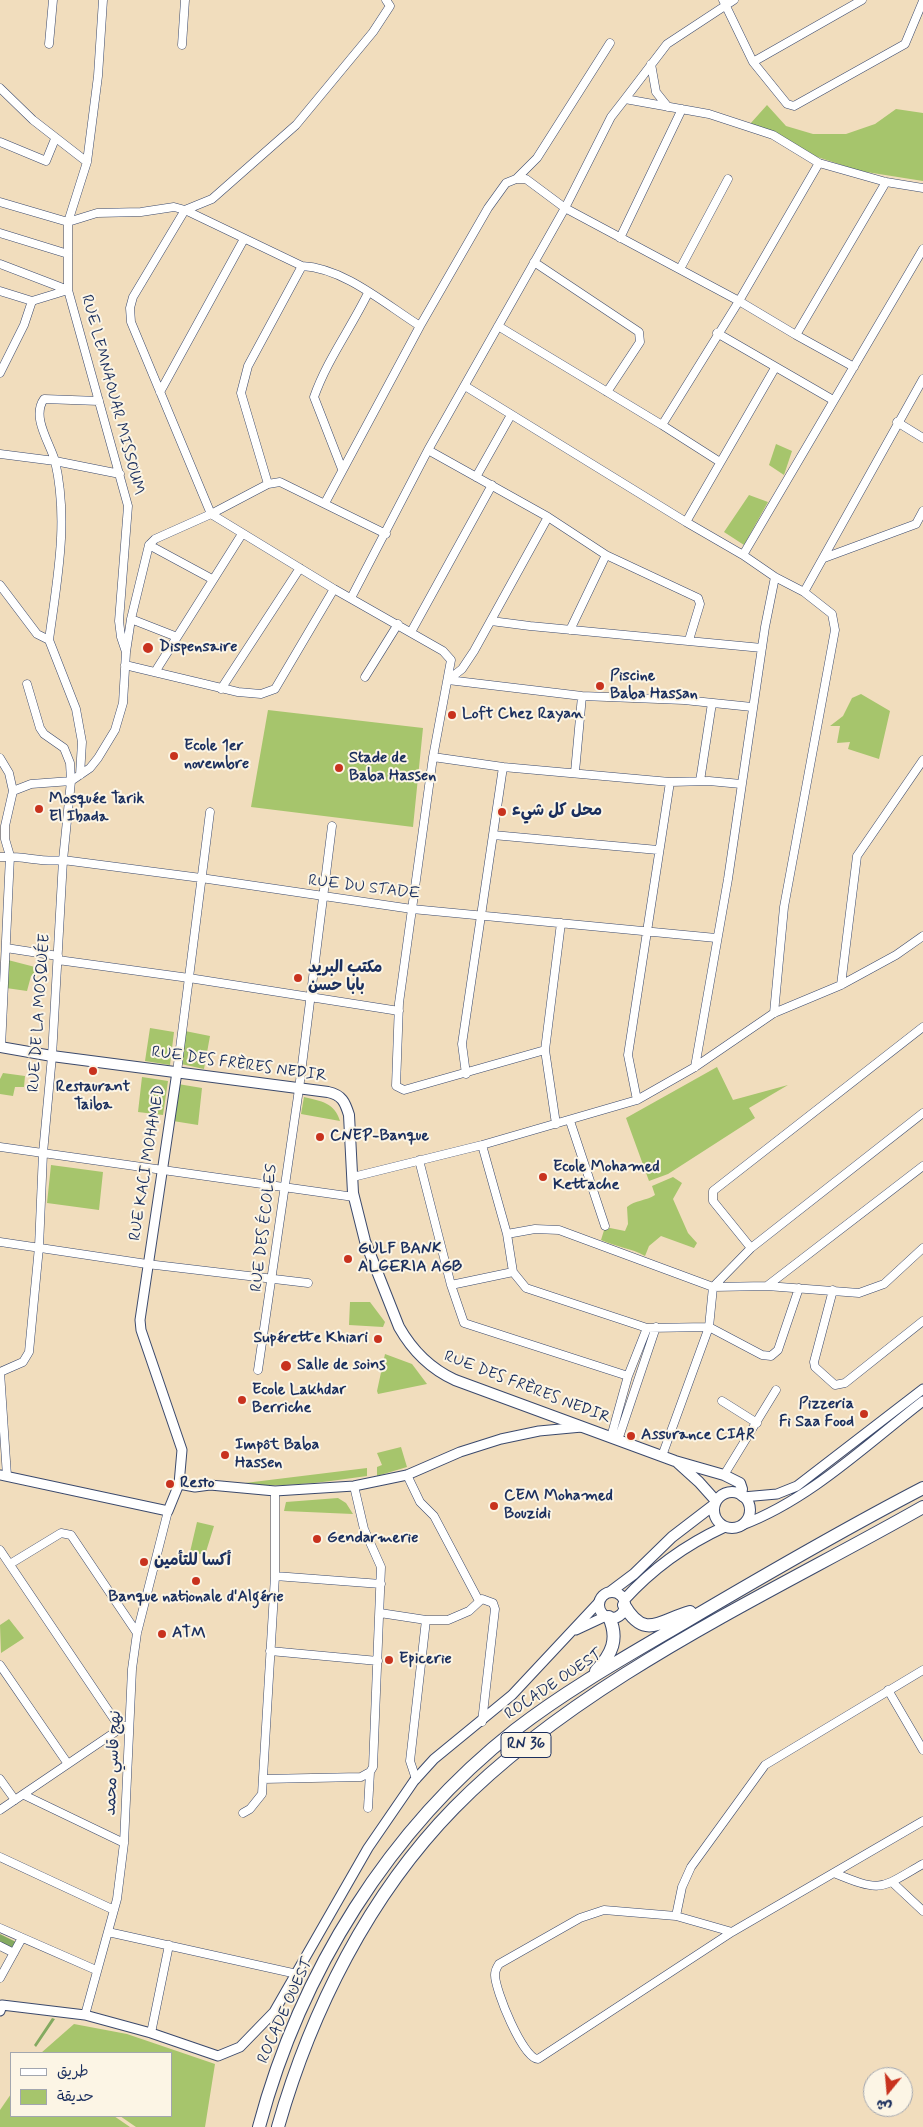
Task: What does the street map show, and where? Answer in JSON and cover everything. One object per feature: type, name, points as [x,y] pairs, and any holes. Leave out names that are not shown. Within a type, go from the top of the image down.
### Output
[{"type":"highway","name":"ROCADE OUEST","points":[[259,2127],[285,2049],[304,2005],[347,1923],[385,1863],[419,1821],[457,1781],[514,1731],[586,1680],[703,1611],[923,1488]]},
{"type":"highway","name":"ROCADE OUEST","points":[[278,2127],[298,2065],[345,1960],[406,1865],[430,1835],[465,1798],[544,1730],[622,1678],[718,1619],[923,1507]]},
{"type":"highway","points":[[624,1602],[635,1621],[645,1626],[657,1625],[690,1612],[703,1611]]},
{"type":"highway","points":[[586,1680],[612,1650],[614,1631],[608,1617]]},
{"type":"main road","name":"RUE DES FRÈRES NEDIR","points":[[0,1047],[52,1056],[335,1093],[346,1103],[349,1115],[354,1197],[365,1241],[399,1327],[406,1338],[432,1367],[455,1380],[552,1414],[675,1461],[724,1475],[740,1483],[742,1496]]},
{"type":"main road","name":"RUE DES FRÈRES NEDIR","points":[[675,1461],[699,1482],[716,1502]]},
{"type":"main road","points":[[730,1493],[742,1496],[750,1511],[742,1525],[736,1528],[724,1527],[700,1538],[666,1560],[646,1575],[624,1602],[620,1615],[608,1617],[601,1612],[599,1602],[603,1596],[634,1574],[672,1537],[730,1493]]},
{"type":"main road","points":[[716,1502],[714,1515],[724,1527]]},
{"type":"main road","points":[[610,1592],[618,1594],[624,1602]]},
{"type":"street","points":[[49,44],[53,0]]},
{"type":"street","name":"RUE LEMNAOUAR MISSOUM","points":[[71,781],[90,768],[115,730],[123,703],[126,652],[121,637],[119,621],[128,506],[68,290],[68,222],[87,162],[95,106],[103,0]]},
{"type":"street","points":[[182,45],[185,0]]},
{"type":"street","points":[[386,0],[390,6],[373,32],[296,126],[212,199],[185,210],[133,297],[130,308],[130,322],[211,514],[334,589],[443,651],[451,660],[433,757],[412,909],[399,1011],[396,1086],[399,1090],[404,1090],[466,1074],[545,1050]]},
{"type":"street","points":[[351,598],[386,534],[428,450],[565,208],[611,117],[667,44],[724,3],[734,0]]},
{"type":"street","points":[[753,62],[862,0]]},
{"type":"street","points":[[724,3],[753,62],[787,104],[794,106],[905,44],[923,1]]},
{"type":"street","points":[[325,503],[420,326],[488,208],[506,183],[516,178],[536,158],[610,43]]},
{"type":"street","points":[[651,64],[654,86],[668,107]]},
{"type":"street","points":[[0,88],[6,96],[55,139],[87,162]]},
{"type":"street","points":[[625,99],[709,114],[773,136],[819,163],[886,182],[923,188]]},
{"type":"street","points":[[620,238],[682,109]]},
{"type":"street","points":[[0,142],[46,161],[55,139]]},
{"type":"street","points":[[662,425],[717,333],[739,301],[819,163]]},
{"type":"street","points":[[516,178],[526,179],[565,208],[739,301],[854,367]]},
{"type":"street","points":[[680,269],[728,180]]},
{"type":"street","points":[[796,335],[886,182]]},
{"type":"street","points":[[0,202],[68,222],[97,213],[141,212],[174,208],[185,210],[302,266],[315,267],[350,280],[420,326]]},
{"type":"street","points":[[0,233],[68,254]]},
{"type":"street","points":[[160,392],[244,239]]},
{"type":"street","points":[[743,555],[923,249]]},
{"type":"street","points":[[534,262],[639,332],[640,342],[607,392]]},
{"type":"street","points":[[0,264],[68,290]]},
{"type":"street","points":[[268,484],[241,393],[248,366],[302,266]]},
{"type":"street","points":[[0,291],[32,301],[68,290]]},
{"type":"street","points":[[342,469],[314,397],[322,376],[368,293]]},
{"type":"street","points":[[0,373],[24,325],[32,301]]},
{"type":"street","points":[[498,326],[720,462]]},
{"type":"street","points":[[717,333],[833,400]]},
{"type":"street","points":[[686,522],[775,368]]},
{"type":"street","points":[[804,592],[897,422],[922,384]]},
{"type":"street","points":[[465,386],[743,555],[775,578],[804,592],[832,614],[835,624],[784,907],[774,1013]]},
{"type":"street","points":[[80,775],[82,742],[76,709],[49,640],[62,548],[62,505],[55,461],[41,422],[41,403],[44,399],[100,401]]},
{"type":"street","points":[[476,477],[511,414]]},
{"type":"street","points":[[897,422],[923,438]]},
{"type":"street","points":[[428,450],[548,517],[606,555],[698,598],[700,604],[689,640]]},
{"type":"street","points":[[0,454],[55,461],[120,474]]},
{"type":"street","points":[[126,652],[131,619],[149,545],[156,539],[211,514],[268,484],[280,482],[386,534]]},
{"type":"street","points":[[411,632],[492,485]]},
{"type":"street","points":[[824,558],[916,524],[923,511]]},
{"type":"street","points":[[448,680],[462,669],[491,621],[548,517]]},
{"type":"street","points":[[155,672],[242,534]]},
{"type":"street","points":[[149,545],[212,579]]},
{"type":"street","points":[[570,630],[606,555]]},
{"type":"street","points":[[221,689],[300,568]]},
{"type":"street","points":[[695,1067],[716,938],[728,879],[752,706],[775,578]]},
{"type":"street","points":[[0,585],[37,634],[49,640]]},
{"type":"street","points":[[125,665],[221,689],[261,694],[275,689],[334,589]]},
{"type":"street","points":[[131,619],[177,637]]},
{"type":"street","points":[[491,621],[762,648]]},
{"type":"street","points":[[365,677],[398,624]]},
{"type":"street","points":[[448,680],[582,696],[752,706]]},
{"type":"street","name":"RUE DE LA MOSQUÉE","points":[[0,1372],[23,1362],[29,1352],[39,1246],[43,1153],[52,1056],[63,860],[71,781],[70,763],[64,748],[44,734],[40,728],[26,684]]},
{"type":"street","points":[[574,772],[582,696]]},
{"type":"street","points":[[700,781],[712,703]]},
{"type":"street","points":[[433,757],[503,766],[670,782],[700,781],[741,784]]},
{"type":"street","points":[[0,758],[9,774],[14,791],[4,826],[5,839],[10,856],[0,1047]]},
{"type":"street","points":[[841,985],[857,856],[923,760]]},
{"type":"street","points":[[466,1074],[462,1044],[503,766]]},
{"type":"street","points":[[14,791],[31,784],[71,781]]},
{"type":"street","points":[[637,1100],[628,1055],[658,850],[670,782]]},
{"type":"street","name":"RUE KACI MOHAMED","points":[[168,1511],[179,1484],[182,1450],[141,1330],[147,1264],[177,1072],[210,812]]},
{"type":"street","name":"RUE DES ÉCOLES","points":[[258,1370],[273,1278],[299,1089],[332,826]]},
{"type":"street","points":[[493,835],[658,850]]},
{"type":"street","name":"RUE DU STADE","points":[[0,857],[10,856],[49,862],[63,860],[412,909],[482,914],[716,938]]},
{"type":"street","points":[[556,1124],[545,1050],[560,923]]},
{"type":"street","points":[[353,1177],[482,1145],[570,1121],[596,1110],[637,1100],[695,1067],[774,1013],[841,985],[896,955],[923,936]]},
{"type":"street","points":[[6,948],[58,958],[189,975],[311,998],[399,1011]]},
{"type":"street","points":[[750,1248],[713,1201],[713,1191],[923,1027]]},
{"type":"street","points":[[662,1456],[709,1327],[713,1287],[750,1248],[923,1113]]},
{"type":"street","points":[[570,1121],[604,1226]]},
{"type":"street","points":[[482,1145],[506,1234],[513,1272],[526,1288],[647,1328],[709,1327],[762,1356],[771,1356],[778,1350],[799,1288]]},
{"type":"street","points":[[0,1147],[162,1172],[285,1185],[354,1197]]},
{"type":"street","points":[[419,1160],[450,1285],[464,1323],[628,1376]]},
{"type":"street","points":[[767,1286],[923,1166]]},
{"type":"street","points":[[506,1234],[535,1229],[559,1230],[713,1287],[767,1286],[859,1293],[884,1284],[923,1248]]},
{"type":"street","points":[[0,1242],[39,1246],[147,1264],[308,1283]]},
{"type":"street","points":[[450,1285],[513,1272]]},
{"type":"street","points":[[833,1290],[814,1362],[815,1367],[835,1385],[844,1383],[923,1321]]},
{"type":"street","points":[[614,1438],[628,1376],[647,1328]]},
{"type":"street","points":[[614,1438],[656,1328]]},
{"type":"street","points":[[0,1372],[3,1475],[168,1511]]},
{"type":"street","points":[[742,1496],[777,1494],[797,1486],[923,1389]]},
{"type":"street","points":[[724,1475],[776,1390]]},
{"type":"street","points":[[722,1401],[757,1423]]},
{"type":"street","points":[[742,1525],[777,1511],[799,1497],[923,1401]]},
{"type":"street","points":[[539,1431],[549,1422],[552,1414]]},
{"type":"street","points":[[179,1484],[195,1487],[210,1485],[275,1492],[354,1486],[407,1475],[460,1452],[502,1439],[539,1431],[585,1427]]},
{"type":"street","points":[[407,1475],[420,1502],[434,1516],[479,1601]]},
{"type":"street","points":[[354,1486],[364,1529],[381,1567],[373,1768],[370,1772],[368,1808]]},
{"type":"street","points":[[243,1813],[250,1809],[262,1794],[275,1576],[275,1492]]},
{"type":"street","name":"نهج قاسي محمد","points":[[85,2015],[114,1910],[124,1843],[132,1669],[137,1632],[168,1511]]},
{"type":"street","points":[[10,1564],[61,1533],[71,1535],[137,1632]]},
{"type":"street","points":[[1,1554],[10,1564],[120,1728]]},
{"type":"street","points":[[275,1576],[381,1584]]},
{"type":"street","points":[[380,1613],[426,1620],[448,1620],[469,1611],[479,1601],[488,1600],[493,1603],[495,1608],[482,1722]]},
{"type":"street","points":[[1,2007],[85,2015],[151,2033],[218,2056],[240,2047],[274,2012],[368,1848],[416,1779],[434,1759],[482,1722],[512,1695],[599,1602]]},
{"type":"street","points":[[570,1634],[608,1617]]},
{"type":"street","points":[[416,1779],[410,1761],[426,1620]]},
{"type":"street","points":[[270,1651],[378,1661]]},
{"type":"street","points":[[0,1665],[68,1764]]},
{"type":"street","points":[[676,1916],[682,1887],[691,1867],[758,1772],[772,1760],[923,1670]]},
{"type":"street","points":[[888,1690],[923,1750]]},
{"type":"street","points":[[0,1810],[130,1722]]},
{"type":"street","points":[[263,1779],[361,1777],[370,1772]]},
{"type":"street","points":[[0,1779],[15,1800]]},
{"type":"street","points":[[24,1795],[124,1843]]},
{"type":"street","points":[[732,1932],[676,1916],[616,1910],[592,1912],[499,1964],[495,1976],[506,2010],[532,2057],[538,2059],[732,1932],[923,1821]]},
{"type":"street","points":[[0,1857],[114,1910]]},
{"type":"street","points":[[834,1873],[870,1886],[884,1886],[923,1864]]},
{"type":"street","points":[[892,1882],[923,1911]]},
{"type":"street","points":[[0,1928],[96,1970]]},
{"type":"street","points":[[108,1932],[297,1974]]},
{"type":"street","points":[[0,1978],[22,1938]]},
{"type":"street","points":[[151,2033],[169,1945]]},
{"type":"street","points":[[0,1946],[14,1953]]},
{"type":"green space","points":[[767,105],[786,126],[813,134],[846,134],[875,124],[896,109],[923,113],[923,181],[860,171],[796,150],[750,124]]},
{"type":"green space","points":[[776,444],[792,451],[784,475],[769,465]]},
{"type":"green space","points":[[749,495],[768,502],[744,545],[724,532]]},
{"type":"green space","points":[[861,694],[890,711],[879,759],[848,749],[850,742],[837,743],[840,726],[830,726],[843,716],[852,698]]},
{"type":"green space","name":"Stade de Baba Hassen","points":[[268,710],[423,728],[413,827],[251,807]]},
{"type":"green space","points":[[8,960],[35,967],[35,976],[31,976],[27,991],[6,988]]},
{"type":"green space","points":[[150,1028],[174,1032],[170,1065],[145,1061]]},
{"type":"green space","points":[[185,1031],[210,1036],[204,1069],[181,1064]]},
{"type":"green space","points":[[717,1067],[733,1100],[788,1085],[749,1108],[755,1118],[668,1174],[649,1181],[626,1118]]},
{"type":"green space","points":[[3,1073],[25,1076],[24,1087],[15,1087],[13,1096],[0,1094],[0,1079]]},
{"type":"green space","points":[[142,1077],[168,1081],[163,1115],[138,1112]]},
{"type":"green space","points":[[178,1084],[202,1088],[198,1125],[173,1121]]},
{"type":"green space","points":[[304,1097],[327,1104],[335,1110],[340,1121],[301,1114]]},
{"type":"green space","points":[[51,1165],[103,1172],[99,1210],[47,1203]]},
{"type":"green space","points":[[673,1177],[682,1183],[673,1199],[688,1233],[697,1243],[694,1248],[661,1236],[649,1246],[645,1256],[601,1240],[605,1227],[625,1231],[628,1224],[627,1207],[655,1195],[652,1186]]},
{"type":"green space","points":[[350,1302],[370,1302],[385,1322],[383,1327],[349,1325]]},
{"type":"green space","points":[[385,1354],[412,1364],[427,1384],[378,1394],[377,1391]]},
{"type":"green space","points":[[401,1447],[407,1467],[377,1476],[377,1467],[382,1465],[377,1453]]},
{"type":"green space","points":[[367,1468],[367,1476],[307,1484],[246,1485],[245,1483]]},
{"type":"green space","points":[[338,1498],[346,1503],[353,1514],[284,1511],[286,1502]]},
{"type":"green space","points":[[197,1522],[214,1526],[205,1555],[190,1552]]},
{"type":"green space","points":[[9,1619],[24,1638],[1,1653],[0,1625]]},
{"type":"green space","points":[[0,1934],[16,1942],[13,1948],[0,1942]]},
{"type":"green space","points":[[52,2018],[55,2019],[36,2047],[34,2045]]},
{"type":"green space","points":[[74,2024],[127,2034],[215,2064],[205,2127],[136,2127],[121,2117],[172,2117],[172,2052],[42,2052]]},
{"type":"green space","points":[[10,2095],[10,2117],[115,2117],[130,2127],[0,2127],[0,2110]]},
{"type":"place","name":"Dispensaire","points":[[148,648]]},
{"type":"place","name":"Piscine Baba Hassan","points":[[600,686]]},
{"type":"place","name":"Loft Chez Rayan","points":[[452,715]]},
{"type":"place","name":"Ecole 1er novembre","points":[[174,756]]},
{"type":"place","name":"Stade de Baba Hassen","points":[[339,768]]},
{"type":"place","name":"Mosquée Tarik El Ibada","points":[[39,809]]},
{"type":"place","name":"محل كل شيء","points":[[502,812]]},
{"type":"place","name":"مكتب البريد بابا حسن","points":[[298,978]]},
{"type":"place","name":"Restaurant Taiba","points":[[93,1071]]},
{"type":"place","name":"CNEP-Banque","points":[[320,1137]]},
{"type":"place","name":"Ecole Mohamed Kettache","points":[[543,1177]]},
{"type":"place","name":"GULF BANK ALGERIA AGB","points":[[348,1259]]},
{"type":"place","name":"Supérette Khiari","points":[[378,1339]]},
{"type":"place","name":"Salle de soins","points":[[286,1366]]},
{"type":"place","name":"Ecole Lakhdar Berriche","points":[[242,1400]]},
{"type":"place","name":"Pizzeria Fi Saa Food","points":[[864,1414]]},
{"type":"place","name":"Assurance CIAR","points":[[631,1436]]},
{"type":"place","name":"Impôt Baba Hassen","points":[[225,1455]]},
{"type":"place","name":"Resto","points":[[170,1484]]},
{"type":"place","name":"CEM Mohamed Bouzidi","points":[[494,1506]]},
{"type":"place","name":"Gendarmerie","points":[[317,1539]]},
{"type":"place","name":"أكسا للتأمين","points":[[144,1562]]},
{"type":"place","name":"Banque nationale d'Algérie","points":[[196,1581]]},
{"type":"place","name":"ATM","points":[[162,1634]]},
{"type":"place","name":"Epicerie","points":[[389,1660]]}]
